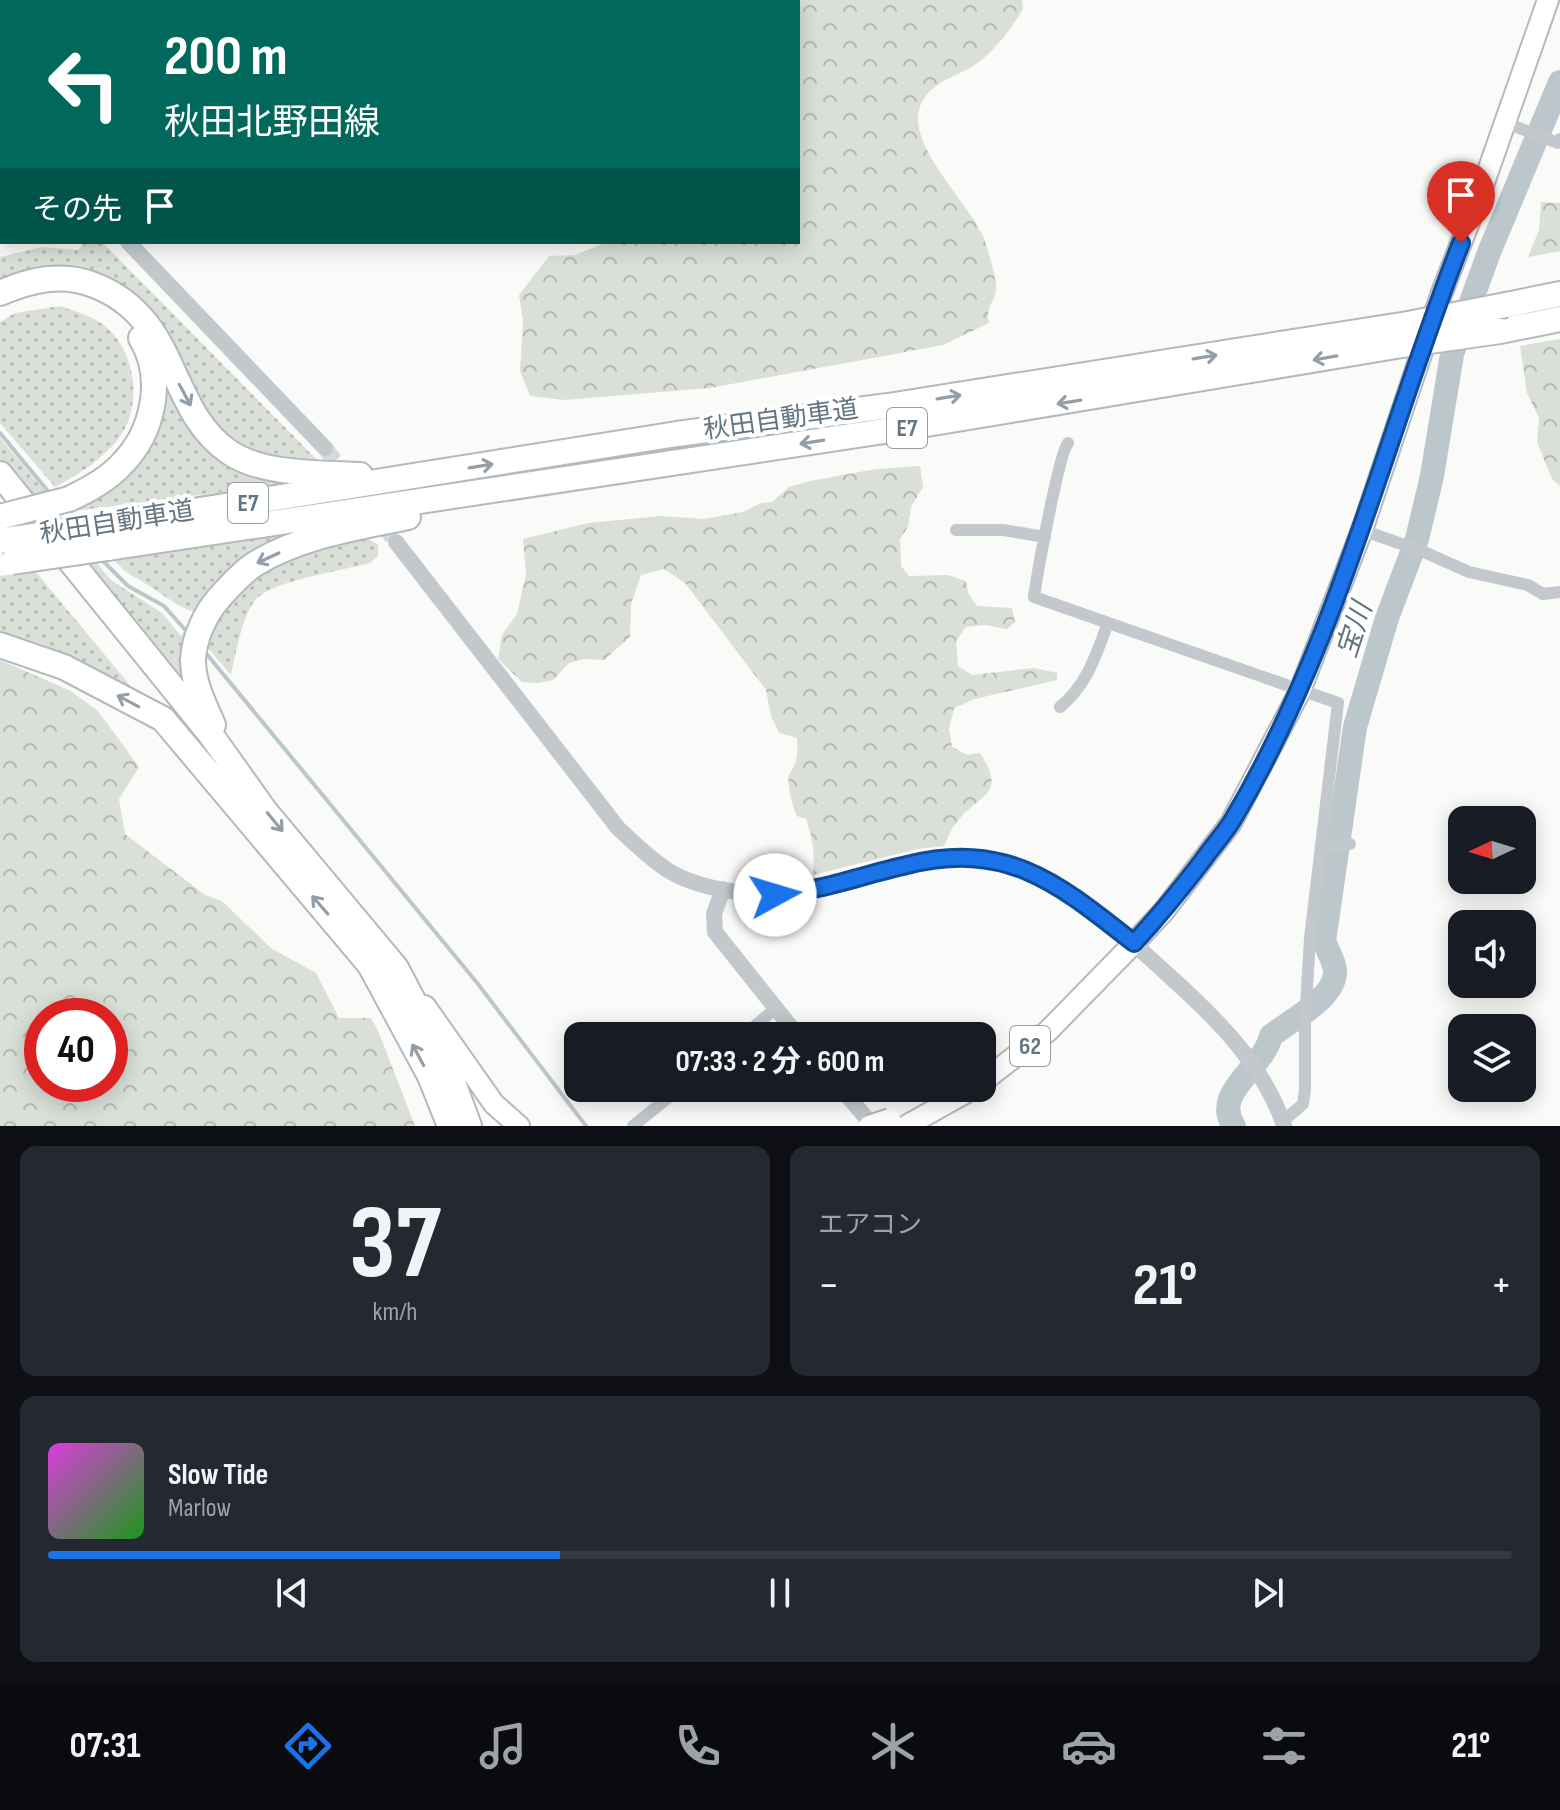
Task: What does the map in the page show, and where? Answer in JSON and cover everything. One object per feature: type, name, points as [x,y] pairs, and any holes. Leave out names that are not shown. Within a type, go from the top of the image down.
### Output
[{"type":"highway","points":[[0,293],[27,281],[66,278],[116,293],[137,310],[159,340],[206,431],[230,453],[256,463],[304,473],[404,478]]},
{"type":"highway","points":[[0,308],[30,296],[66,293],[106,305],[133,325],[148,350],[155,379],[153,405],[144,432],[123,464],[93,487],[69,499],[0,517]]},
{"type":"highway","name":"秋田自動車道","points":[[4,555],[108,548],[1116,394],[1405,334],[1506,305],[1560,294]]},
{"type":"highway","name":"秋田自動車道","points":[[4,555],[93,527],[677,434],[1087,375],[1405,334],[1500,331],[1560,319]]},
{"type":"highway","points":[[0,474],[211,735],[265,811],[396,968],[445,1061],[469,1126]]},
{"type":"highway","points":[[228,760],[198,691],[193,660],[208,611],[254,565],[293,546],[341,531],[496,502],[580,478]]},
{"type":"highway","points":[[0,493],[140,668],[189,747]]},
{"type":"highway","points":[[0,645],[64,667],[163,719],[370,965],[430,1076],[450,1126]]},
{"type":"main road","name":"62","points":[[996,1071],[1036,1041],[1075,1004],[1164,911],[1231,823],[1300,691],[1362,530],[1441,295],[1506,123],[1548,0]]},
{"type":"main road","points":[[396,968],[494,1104],[516,1124]]},
{"type":"main road","name":"62","points":[[996,1059],[1075,1004]]},
{"type":"main road","points":[[885,1124],[928,1102]]},
{"type":"main road","points":[[885,1124],[939,1102]]},
{"type":"street","points":[[1506,123],[1555,140]]},
{"type":"street","points":[[130,244],[325,448]]},
{"type":"street","points":[[396,542],[618,828],[671,872],[723,889],[750,894],[801,893],[909,864],[950,857],[1000,861],[1034,873],[1056,885],[1134,943],[1190,994],[1238,1046],[1263,1083],[1283,1124],[1303,1104],[1305,1090],[1306,999],[1338,703],[1034,597],[1063,449],[1068,443]]},
{"type":"street","points":[[956,530],[1003,530],[1045,537]]},
{"type":"street","points":[[1362,530],[1469,572],[1528,585],[1543,594],[1560,592]]},
{"type":"street","points":[[1060,707],[1075,695],[1089,672],[1108,623]]},
{"type":"street","points":[[1321,846],[1350,844]]},
{"type":"street","points":[[723,889],[714,914],[715,932],[786,1022]]},
{"type":"street","points":[[760,1022],[775,1009]]},
{"type":"street","points":[[633,1126],[663,1102]]},
{"type":"street","points":[[858,1102],[885,1124]]},
{"type":"green space","points":[[800,0],[1022,0],[1023,9],[996,46],[976,64],[930,91],[918,113],[927,150],[985,241],[996,284],[988,312],[989,323],[943,345],[710,388],[564,400],[530,396],[520,371],[523,320],[519,295],[549,256],[575,255],[602,244],[800,244]]},
{"type":"green space","points":[[1541,202],[1560,203],[1560,251],[1528,257],[1539,230]]},
{"type":"green space","points":[[83,244],[104,244],[320,463],[271,458],[221,431],[202,410],[162,336],[47,270],[21,272],[0,280],[0,257],[42,247],[78,250]]},
{"type":"green space","points":[[60,306],[95,319],[115,337],[129,364],[133,395],[127,425],[119,438],[90,466],[55,487],[0,423],[0,322],[15,313]]},
{"type":"green space","points":[[1560,339],[1560,486],[1552,479],[1537,442],[1539,418],[1527,393],[1520,346]]},
{"type":"green space","points":[[152,357],[190,418],[278,478],[277,485],[74,511],[73,506],[131,463]]},
{"type":"green space","points":[[0,438],[45,491],[23,498],[0,469]]},
{"type":"green space","points":[[920,466],[923,487],[911,507],[908,527],[900,539],[901,566],[909,576],[948,575],[966,581],[968,593],[977,606],[1012,608],[1015,622],[1007,629],[985,625],[966,627],[956,641],[958,666],[972,675],[1034,668],[1057,673],[1057,680],[975,699],[954,708],[949,729],[952,747],[967,755],[980,753],[988,767],[991,786],[955,824],[944,846],[917,849],[813,875],[814,853],[810,833],[806,819],[797,816],[789,787],[788,776],[797,758],[797,738],[779,733],[771,716],[766,690],[685,583],[664,569],[641,575],[631,604],[630,637],[604,660],[584,659],[569,663],[553,680],[537,683],[522,682],[498,659],[502,635],[517,614],[526,574],[523,539],[588,523],[661,516],[704,519],[743,512],[761,503],[772,502],[789,487],[810,481],[876,469]]},
{"type":"green space","points":[[351,517],[210,595],[189,701],[78,561],[94,560],[111,580],[162,613],[181,636],[195,612],[132,576],[112,557]]},
{"type":"green space","points":[[368,539],[378,545],[378,556],[370,563],[293,581],[257,598],[244,624],[231,675],[206,646],[216,622],[231,599],[249,580],[271,564],[305,551]]},
{"type":"green space","points":[[35,571],[138,695],[42,644],[0,632],[0,576]]},
{"type":"green space","points":[[0,660],[71,691],[98,711],[139,767],[119,799],[125,834],[205,895],[222,901],[272,949],[316,973],[339,1018],[371,1018],[415,1126],[0,1126]]},
{"type":"waterway","name":"宝川","points":[[1234,1126],[1229,1114],[1233,1092],[1259,1059],[1271,1036],[1310,1008],[1334,980],[1334,966],[1324,941],[1355,727],[1387,618],[1417,539],[1432,476],[1452,354],[1490,250],[1560,82]]},
{"type":"waterway","points":[[0,433],[52,496]]},
{"type":"waterway","points":[[102,560],[128,586],[164,606],[188,633]]},
{"type":"waterway","points":[[205,652],[478,984],[586,1126]]},
{"type":"tunnel","points":[[325,448],[396,542]]},
{"type":"route","points":[[775,895],[821,889],[909,864],[950,857],[1000,861],[1034,873],[1068,891],[1134,943],[1164,911],[1231,823],[1300,691],[1362,530],[1461,243]]}]
